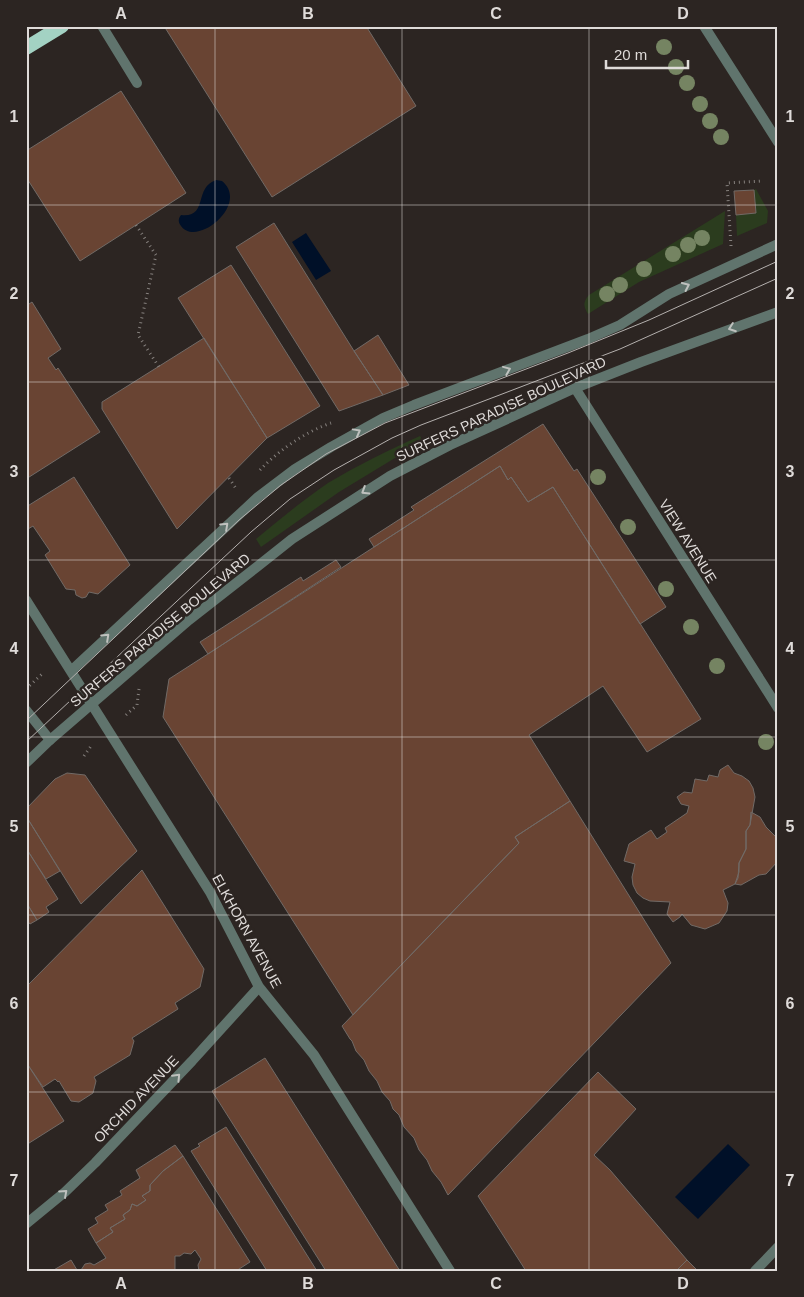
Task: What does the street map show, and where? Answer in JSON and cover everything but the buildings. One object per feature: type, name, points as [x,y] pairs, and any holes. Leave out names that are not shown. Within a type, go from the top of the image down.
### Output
[{"type":"highway","points":[[26,48],[62,26]]},
{"type":"street","points":[[102,26],[136,83]]},
{"type":"street","points":[[704,26],[778,142]]},
{"type":"street","name":"SURFERS PARADISE BOULEVARD","points":[[71,671],[258,497],[295,469],[331,446],[383,418],[414,405],[588,340],[620,325],[669,294],[778,244]]},
{"type":"street","name":"SURFERS PARADISE BOULEVARD","points":[[26,763],[189,620],[292,539],[390,476],[426,456],[575,388],[640,362],[778,312]]},
{"type":"street","name":"VIEW AVENUE","points":[[575,388],[778,708]]},
{"type":"street","name":"ELKHORN AVENUE","points":[[26,600],[210,892],[259,987],[314,1055],[450,1271]]},
{"type":"street","points":[[26,710],[50,740]]},
{"type":"street","name":"ORCHID AVENUE","points":[[26,1224],[65,1192],[95,1163],[259,987]]},
{"type":"street","points":[[756,1271],[778,1247]]},
{"type":"path","points":[[731,246],[727,184],[762,181]]},
{"type":"path","points":[[136,225],[156,256],[138,335],[159,367]]},
{"type":"path","points":[[229,478],[238,492]]},
{"type":"path","points":[[26,690],[42,674]]},
{"type":"path","points":[[126,715],[137,705],[139,689],[136,685]]},
{"type":"path","points":[[84,756],[91,746]]},
{"type":"green space","points":[[756,189],[768,211],[767,223],[737,236],[736,215],[756,213],[754,190]]},
{"type":"green space","points":[[725,211],[723,244],[639,282],[588,314],[584,304],[589,295]]},
{"type":"green space","points":[[420,436],[423,441],[339,492],[261,547],[256,539],[328,483],[385,452]]},
{"type":"water","points":[[216,180],[222,181],[229,190],[230,201],[226,211],[218,220],[198,231],[189,231],[181,226],[180,216],[190,215],[195,212],[205,189]]},
{"type":"water","points":[[306,233],[331,271],[316,280],[292,242]]},
{"type":"water","points":[[728,1144],[750,1165],[698,1219],[675,1197]]},
{"type":"tram line","points":[[26,721],[239,520],[281,485],[326,454],[385,423],[649,320],[778,261]]},
{"type":"tram line","points":[[26,742],[251,532],[290,499],[334,470],[392,438],[421,425],[620,349],[778,278]]}]
